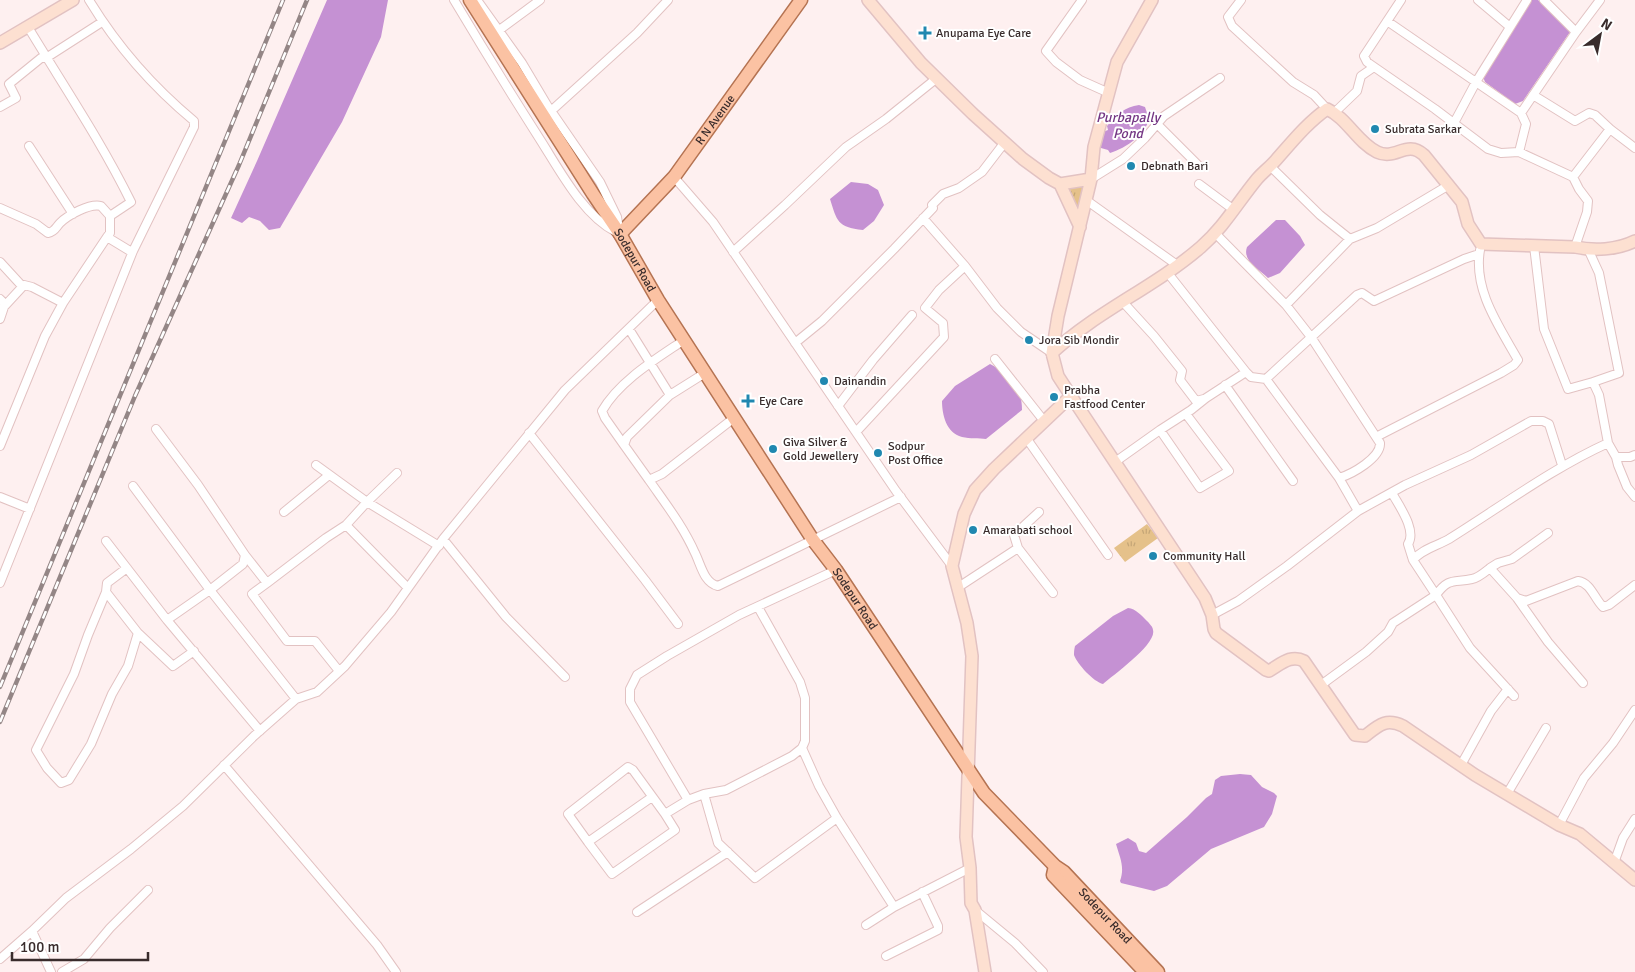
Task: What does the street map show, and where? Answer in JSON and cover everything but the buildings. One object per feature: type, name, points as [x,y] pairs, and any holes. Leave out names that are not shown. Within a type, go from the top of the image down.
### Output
[{"type":"main road","name":"Sodepur Road","points":[[470,0],[620,234],[658,300],[813,540],[836,570],[984,793],[1054,866],[1064,872],[1158,972]]},
{"type":"main road","name":"R N Avenue","points":[[620,234],[674,177],[801,0]]},
{"type":"main road","points":[[1054,866],[1053,875],[1138,970]]},
{"type":"street","points":[[0,42],[73,0]]},
{"type":"street","points":[[0,583],[134,251],[194,127],[194,121],[174,105],[140,68],[102,22],[89,0]]},
{"type":"street","points":[[454,0],[564,176],[591,213],[608,228],[620,234]]},
{"type":"street","points":[[477,0],[522,63],[550,111],[600,182],[617,217],[620,234]]},
{"type":"street","points":[[498,31],[540,0]]},
{"type":"street","points":[[550,111],[637,33],[668,0]]},
{"type":"street","points":[[868,0],[921,63],[1005,142],[1049,178],[1060,184],[1080,227]]},
{"type":"street","points":[[1082,0],[1046,51],[1056,62],[1080,80],[1109,93]]},
{"type":"street","points":[[1152,0],[1117,62],[1094,146],[1091,179],[1058,316],[1052,353],[1058,376],[1188,570],[1205,598],[1212,615],[1216,633],[1262,669],[1269,670],[1291,658],[1298,658],[1304,661],[1355,735],[1365,736],[1380,725],[1394,722],[1404,726],[1507,794],[1560,825],[1580,834],[1635,880]]},
{"type":"street","points":[[1241,0],[1228,17],[1232,26],[1293,82],[1314,95],[1362,141],[1378,152],[1394,154],[1409,148],[1418,149],[1449,185],[1462,202],[1468,224],[1480,249],[1482,286],[1489,307],[1518,360],[1514,365],[1501,373],[1376,437]]},
{"type":"street","points":[[1401,0],[1364,56],[1367,62],[1488,149],[1501,153],[1519,152],[1573,177],[1588,201],[1587,212],[1574,247]]},
{"type":"street","points":[[1478,0],[1510,27]]},
{"type":"street","points":[[1454,123],[1476,82],[1527,0]]},
{"type":"street","points":[[1544,0],[1576,32]]},
{"type":"street","points":[[1521,113],[1600,0]]},
{"type":"street","points":[[0,106],[16,98],[8,84],[41,58],[46,58],[102,22]]},
{"type":"street","points":[[1387,22],[1521,113],[1526,124],[1519,152]]},
{"type":"street","points":[[28,27],[113,166],[131,202],[110,216]]},
{"type":"street","points":[[1052,353],[1066,340],[1201,247],[1303,129],[1357,91],[1361,76],[1374,66]]},
{"type":"street","points":[[733,252],[846,147],[886,119],[937,78]]},
{"type":"street","points":[[1060,184],[1091,179],[1123,159],[1164,116],[1220,78]]},
{"type":"street","points":[[1533,95],[1575,121],[1589,113],[1595,115],[1635,148]]},
{"type":"street","points":[[1157,124],[1198,165]]},
{"type":"street","points":[[1573,177],[1610,129]]},
{"type":"street","points":[[795,343],[822,321],[894,250],[933,208],[932,206],[942,194],[959,188],[982,172],[1005,142]]},
{"type":"street","points":[[29,146],[73,214]]},
{"type":"street","points":[[1270,166],[1320,215],[1350,239]]},
{"type":"street","points":[[674,177],[712,222],[901,497],[952,566],[967,623],[972,656],[966,837],[970,868],[971,903],[975,910],[985,972]]},
{"type":"street","points":[[1199,184],[1234,210]]},
{"type":"street","points":[[1286,305],[1350,239],[1377,228],[1449,185]]},
{"type":"street","points":[[1086,200],[1177,265]]},
{"type":"street","points":[[0,208],[36,224],[48,233],[53,232],[61,222],[73,214],[86,208],[97,205],[101,206],[110,216],[110,233],[63,303],[45,336],[0,446]]},
{"type":"street","points":[[923,218],[965,266],[997,308],[1021,332],[1052,353]]},
{"type":"street","points":[[1215,233],[1286,305],[1311,338],[1380,443],[1380,449],[1372,460],[1339,478]]},
{"type":"street","points":[[107,237],[130,251],[134,251]]},
{"type":"street","points":[[1167,272],[1246,372],[1251,377],[1266,378],[1357,295],[1362,293],[1374,300],[1464,259],[1480,249],[1534,246],[1574,247],[1588,250],[1624,247],[1635,242]]},
{"type":"street","points":[[1534,246],[1544,329],[1568,389],[1619,373],[1598,273],[1588,250]]},
{"type":"street","points":[[0,262],[22,286]]},
{"type":"street","points":[[856,432],[944,337],[943,323],[925,308],[939,290],[965,266]]},
{"type":"street","points":[[0,311],[3,302],[24,285],[28,285],[63,303]]},
{"type":"street","points":[[0,959],[66,898],[131,849],[183,806],[260,731],[296,699],[317,692],[339,671],[391,612],[441,542],[529,433],[566,390],[658,300]]},
{"type":"street","points":[[1122,301],[1154,336],[1182,371],[1180,380],[1196,400],[1206,398]]},
{"type":"street","points":[[0,319],[3,302]]},
{"type":"street","points":[[838,406],[873,360],[912,315]]},
{"type":"street","points":[[629,329],[670,395]]},
{"type":"street","points":[[684,340],[625,384],[606,403],[602,411],[688,539],[707,579],[712,584],[718,586],[901,497]]},
{"type":"street","points":[[995,359],[1044,421]]},
{"type":"street","points":[[1116,462],[1246,372]]},
{"type":"street","points":[[624,445],[626,437],[670,395],[705,373]]},
{"type":"street","points":[[1266,378],[1339,478],[1358,511]]},
{"type":"street","points":[[1593,382],[1599,395],[1608,443],[1616,457],[1626,487],[1635,497]]},
{"type":"street","points":[[1225,386],[1293,481]]},
{"type":"street","points":[[952,566],[964,514],[975,490],[994,469],[1071,396]]},
{"type":"street","points":[[1160,430],[1200,488],[1229,471],[1186,414]]},
{"type":"street","points":[[649,480],[662,474],[734,418]]},
{"type":"street","points":[[1212,615],[1238,601],[1358,511],[1405,485],[1471,455],[1531,422],[1543,421],[1549,424],[1562,465]]},
{"type":"street","points":[[156,429],[198,485],[245,556],[267,583]]},
{"type":"street","points":[[529,433],[678,624]]},
{"type":"street","points":[[1027,439],[1108,555]]},
{"type":"street","points":[[1413,560],[1418,554],[1447,540],[1562,465],[1608,443]]},
{"type":"street","points":[[1616,457],[1635,455]]},
{"type":"street","points":[[316,465],[367,502],[441,542],[506,617],[565,677]]},
{"type":"street","points":[[339,671],[315,641],[287,640],[252,594],[346,525],[397,473]]},
{"type":"street","points":[[284,512],[329,475]]},
{"type":"street","points":[[133,486],[210,590],[296,699]]},
{"type":"street","points":[[1392,493],[1411,529],[1411,540],[1408,544],[1413,560],[1470,648],[1514,696]]},
{"type":"street","points":[[0,497],[30,509]]},
{"type":"street","points":[[1039,512],[1014,535],[1018,548],[1052,592]]},
{"type":"street","points":[[346,525],[408,588]]},
{"type":"street","points":[[1321,685],[1366,652],[1388,632],[1393,623],[1436,595],[1442,586],[1455,581],[1473,579],[1498,563],[1512,559],[1548,533]]},
{"type":"street","points":[[106,542],[167,620],[260,731]]},
{"type":"street","points":[[957,588],[1018,548]]},
{"type":"street","points":[[167,620],[243,564],[245,556]]},
{"type":"street","points":[[127,568],[107,583],[106,592],[74,674],[36,750],[47,768],[61,783],[68,780],[90,744],[112,694],[128,666],[138,633]]},
{"type":"street","points":[[1490,568],[1583,683]]},
{"type":"street","points":[[688,800],[630,702],[630,689],[637,675],[739,615],[836,570]]},
{"type":"street","points":[[1516,598],[1526,601],[1578,581],[1588,585],[1603,607],[1635,585]]},
{"type":"street","points":[[106,592],[138,633],[172,666],[194,651]]},
{"type":"street","points":[[665,814],[688,800],[704,794],[726,790],[792,756],[802,748],[805,741],[806,698],[800,682],[758,607]]},
{"type":"street","points":[[1461,765],[1491,712],[1508,689]]},
{"type":"street","points":[[1560,825],[1584,778],[1613,743],[1635,710]]},
{"type":"street","points":[[1507,794],[1546,728]]},
{"type":"street","points":[[802,748],[819,786],[894,907]]},
{"type":"street","points":[[224,766],[377,945],[396,972]]},
{"type":"street","points":[[628,767],[633,770],[665,814],[675,830],[612,874],[568,814],[628,767]]},
{"type":"street","points":[[704,794],[718,843],[755,878],[838,818]]},
{"type":"street","points":[[588,842],[652,797]]},
{"type":"street","points":[[1614,864],[1623,838],[1635,819]]},
{"type":"street","points":[[637,912],[728,852]]},
{"type":"street","points":[[866,924],[894,907],[970,868]]},
{"type":"street","points":[[62,972],[84,959],[110,928],[148,890]]},
{"type":"street","points":[[886,956],[938,930],[938,926],[922,892]]},
{"type":"street","points":[[975,910],[1015,943],[1043,972]]},
{"type":"street","points":[[32,931],[51,972]]},
{"type":"green space","points":[[1089,181],[1080,219],[1064,186]]},
{"type":"green space","points":[[1147,524],[1158,538],[1125,562],[1114,548]]},
{"type":"water","points":[[327,0],[388,0],[381,37],[342,122],[280,228],[269,230],[260,221],[249,217],[242,223],[231,218]]},
{"type":"water","points":[[1526,0],[1538,0],[1568,26],[1570,32],[1523,101],[1515,104],[1485,82],[1482,74]]},
{"type":"water","name":"Purbapally Pond","points":[[1139,105],[1145,107],[1147,113],[1149,113],[1149,120],[1142,133],[1116,151],[1110,153],[1108,150],[1101,148],[1099,143],[1100,133],[1108,130],[1107,126],[1121,112]]},
{"type":"water","points":[[851,182],[868,184],[878,190],[884,205],[874,221],[863,230],[848,227],[839,222],[830,199]]},
{"type":"water","points":[[1276,220],[1285,220],[1300,236],[1305,245],[1280,273],[1268,278],[1249,261],[1246,252],[1247,247]]},
{"type":"water","points":[[990,364],[1003,372],[1015,384],[1020,393],[1022,410],[986,439],[965,438],[957,435],[952,432],[946,422],[942,401],[955,386]]},
{"type":"water","points":[[1128,608],[1138,613],[1150,624],[1153,629],[1152,636],[1142,651],[1124,667],[1103,684],[1099,683],[1079,663],[1074,655],[1075,646],[1113,616]]},
{"type":"water","points":[[1251,775],[1262,787],[1277,796],[1272,814],[1264,827],[1211,849],[1167,886],[1154,891],[1121,883],[1122,867],[1116,844],[1128,838],[1136,843],[1139,851],[1146,853],[1212,794],[1215,780],[1221,776]]},
{"type":"railway","points":[[0,687],[283,0]]},
{"type":"railway","points":[[0,722],[135,396],[239,165],[307,0]]},
{"type":"place","name":"Anupama Eye Care","points":[[925,33]]},
{"type":"place","name":"Subrata Sarkar","points":[[1375,129]]},
{"type":"place","name":"Debnath Bari","points":[[1131,166]]},
{"type":"place","name":"Jora Sib Mondir","points":[[1029,340]]},
{"type":"place","name":"Dainandin","points":[[824,381]]},
{"type":"place","name":"Prabha Fastfood Center","points":[[1054,397]]},
{"type":"place","name":"Eye Care","points":[[748,401]]},
{"type":"place","name":"Giva Silver & Gold Jewellery","points":[[773,449]]},
{"type":"place","name":"Sodpur Post Office","points":[[878,453]]},
{"type":"place","name":"Amarabati school","points":[[973,530]]},
{"type":"place","name":"Community Hall","points":[[1153,556]]}]
